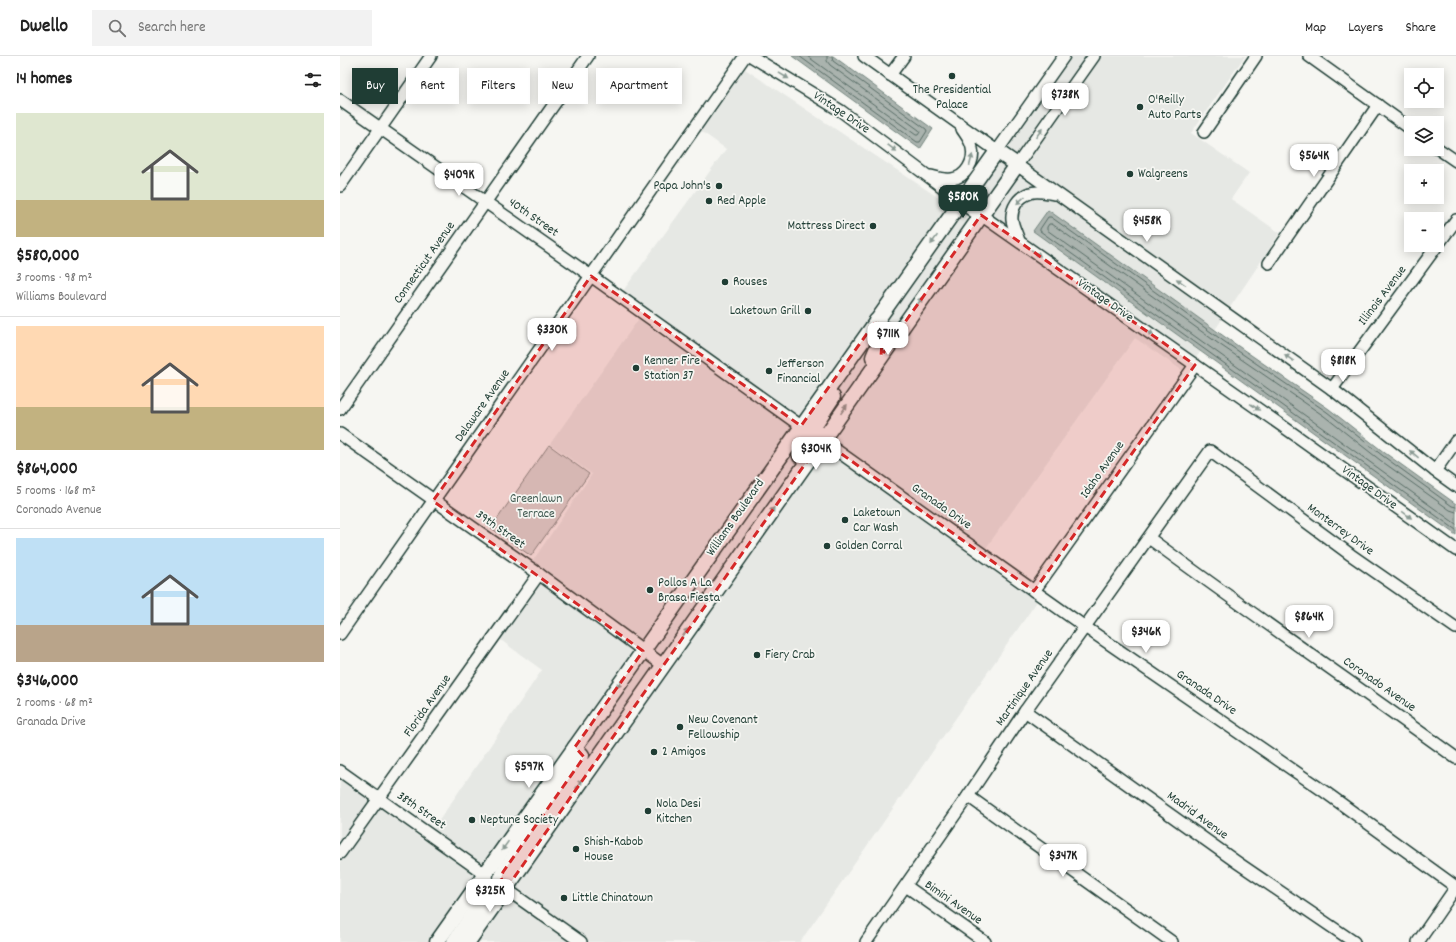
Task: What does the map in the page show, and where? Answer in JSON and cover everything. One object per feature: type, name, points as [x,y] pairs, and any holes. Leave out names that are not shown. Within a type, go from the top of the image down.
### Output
[{"type":"main road","points":[[997,151],[1017,165]]},
{"type":"main road","name":"Williams Boulevard","points":[[437,942],[997,151]]},
{"type":"main road","name":"Williams Boulevard","points":[[468,942],[1017,165]]},
{"type":"main road","name":"Vintage Drive","points":[[961,201],[981,215]]},
{"type":"main road","points":[[855,394],[882,336],[883,328],[876,320]]},
{"type":"main road","points":[[822,440],[817,435],[815,427],[816,423],[835,394],[835,388],[832,382]]},
{"type":"main road","points":[[789,487],[789,473],[810,439],[807,432],[801,426]]},
{"type":"main road","points":[[506,889],[501,878],[503,872],[581,761],[582,755],[575,747]]},
{"type":"main road","points":[[454,942],[488,892],[485,874]]},
{"type":"street","points":[[340,186],[431,56]]},
{"type":"street","name":"Connecticut Avenue","points":[[340,409],[588,56]]},
{"type":"street","name":"Delaware Avenue","points":[[340,634],[745,56]]},
{"type":"street","name":"Vintage Drive","points":[[751,56],[841,111],[961,201]]},
{"type":"street","points":[[864,56],[997,151]]},
{"type":"street","points":[[890,75],[904,56]]},
{"type":"street","name":"Williams Boulevard","points":[[997,151],[1064,56]]},
{"type":"street","name":"Williams Boulevard","points":[[1017,165],[1094,56]]},
{"type":"street","points":[[1204,132],[1256,56]]},
{"type":"street","points":[[1309,56],[1404,124]]},
{"type":"street","name":"40th Street","points":[[340,100],[485,201],[801,426]]},
{"type":"street","points":[[1269,263],[1378,105]]},
{"type":"street","points":[[928,176],[944,180],[953,179],[966,171],[970,166],[973,158],[972,148],[969,139],[956,122]]},
{"type":"street","points":[[1444,153],[1456,161]]},
{"type":"street","points":[[1017,165],[1332,389],[1456,486]]},
{"type":"street","points":[[1019,241],[1012,220],[1012,211],[1017,202],[1030,193],[1041,192],[1057,194]]},
{"type":"street","name":"Vintage Drive","points":[[981,215],[1298,437],[1456,550]]},
{"type":"street","name":"Illinois Avenue","points":[[1332,389],[1456,220]]},
{"type":"street","name":"Idaho Avenue","points":[[1034,591],[1195,365]]},
{"type":"street","name":"39th Street","points":[[340,434],[433,501],[539,574],[663,665]]},
{"type":"street","name":"Granada Drive","points":[[822,440],[1034,591],[1325,792],[1456,887]]},
{"type":"street","points":[[1435,471],[1456,441]]},
{"type":"street","name":"Martinique Avenue","points":[[866,942],[968,796],[1025,711],[1210,451]]},
{"type":"street","name":"Monterrey Drive","points":[[1210,451],[1351,555],[1456,628]]},
{"type":"street","name":"Coronado Avenue","points":[[1148,538],[1227,596],[1375,699],[1456,758]]},
{"type":"street","name":"Florida Avenue","points":[[340,853],[539,574]]},
{"type":"street","name":"Madrid Avenue","points":[[1025,711],[1238,863],[1354,942]]},
{"type":"street","name":"38th Street","points":[[340,771],[485,874]]},
{"type":"street","points":[[968,796],[1172,942]]},
{"type":"street","name":"Bimini Avenue","points":[[906,886],[985,942]]},
{"type":"street","points":[[1418,942],[1456,887]]},
{"type":"street","points":[[506,889],[581,942]]},
{"type":"highlighted area","points":[[981,215],[1195,365],[1034,591],[822,440],[506,889],[501,878],[503,872],[584,757],[575,747],[643,651],[433,501],[591,276],[801,426],[876,321],[883,328],[881,356]]},
{"type":"shaded area","points":[[1056,56],[1245,56],[1191,133],[1249,173],[1231,199],[1280,233],[1186,373],[1135,338],[986,548],[1045,590],[800,942],[340,942],[340,779],[425,841],[542,670],[498,638],[545,572],[532,562],[592,474],[550,444],[638,320],[623,291],[726,149],[701,131],[745,69],[948,204],[998,139]]},
{"type":"green space","name":"Greenlawn Terrace","points":[[549,445],[589,474],[531,556],[491,528]]},
{"type":"water","points":[[792,56],[833,56],[933,129],[920,149]]},
{"type":"water","points":[[1048,210],[1225,337],[1329,409],[1385,453],[1456,504],[1456,535],[1033,231]]},
{"type":"place","name":"The Presidential Palace","points":[[952,76]]},
{"type":"place","name":"O'Reilly Auto Parts","points":[[1140,107]]},
{"type":"place","name":"Walgreens","points":[[1130,174]]},
{"type":"place","name":"Papa John's","points":[[719,186]]},
{"type":"place","name":"Red Apple","points":[[709,201]]},
{"type":"place","name":"Mattress Direct","points":[[873,226]]},
{"type":"place","name":"Rouses","points":[[725,282]]},
{"type":"place","name":"Laketown Grill","points":[[808,311]]},
{"type":"place","name":"Kenner Fire Station 37","points":[[636,368]]},
{"type":"place","name":"Jefferson Financial","points":[[769,371]]},
{"type":"place","name":"Laketown Car Wash","points":[[845,520]]},
{"type":"place","name":"Golden Corral","points":[[827,546]]},
{"type":"place","name":"Pollos A La Brasa Fiesta","points":[[650,590]]},
{"type":"place","name":"Fiery Crab","points":[[757,655]]},
{"type":"place","name":"New Covenant Fellowship","points":[[680,727]]},
{"type":"place","name":"2 Amigos","points":[[654,752]]},
{"type":"place","name":"Nola Desi Kitchen","points":[[648,811]]},
{"type":"place","name":"Neptune Society","points":[[472,820]]},
{"type":"place","name":"Shish-Kabob House","points":[[576,849]]},
{"type":"place","name":"Little Chinatown","points":[[564,898]]}]
